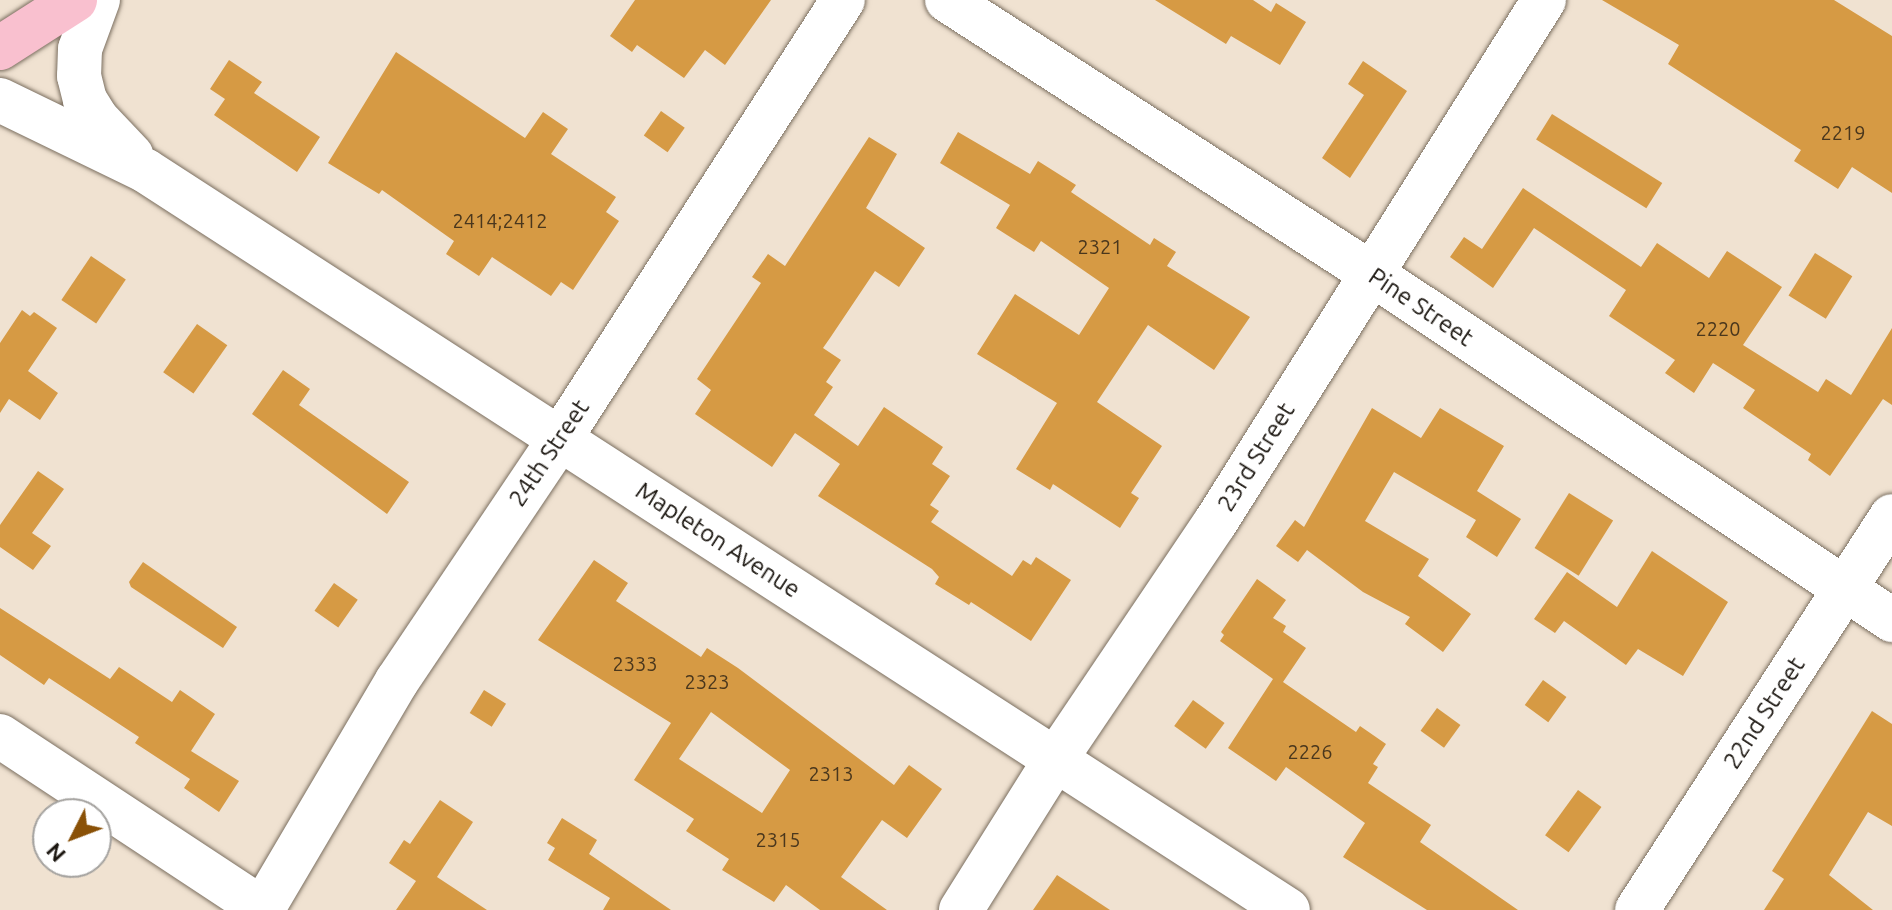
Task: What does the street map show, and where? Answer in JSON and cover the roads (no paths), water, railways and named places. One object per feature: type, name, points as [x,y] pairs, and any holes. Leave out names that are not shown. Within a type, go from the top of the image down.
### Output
[{"type":"main road","points":[[6,40],[75,0]]},
{"type":"street","name":"Mapleton Avenue","points":[[98,0],[80,49],[81,86],[97,119],[146,171]]},
{"type":"street","name":"24th Street","points":[[262,910],[397,681],[561,437],[843,0]]},
{"type":"street","name":"Pine Street","points":[[947,0],[1372,274],[1892,620]]},
{"type":"street","name":"23rd Street","points":[[961,910],[1055,760],[1215,523],[1544,0]]},
{"type":"street","name":"Mapleton Avenue","points":[[0,100],[146,171],[1288,910]]},
{"type":"street","name":"22nd Street","points":[[1637,910],[1892,516]]},
{"type":"street","points":[[0,736],[262,910]]}]
